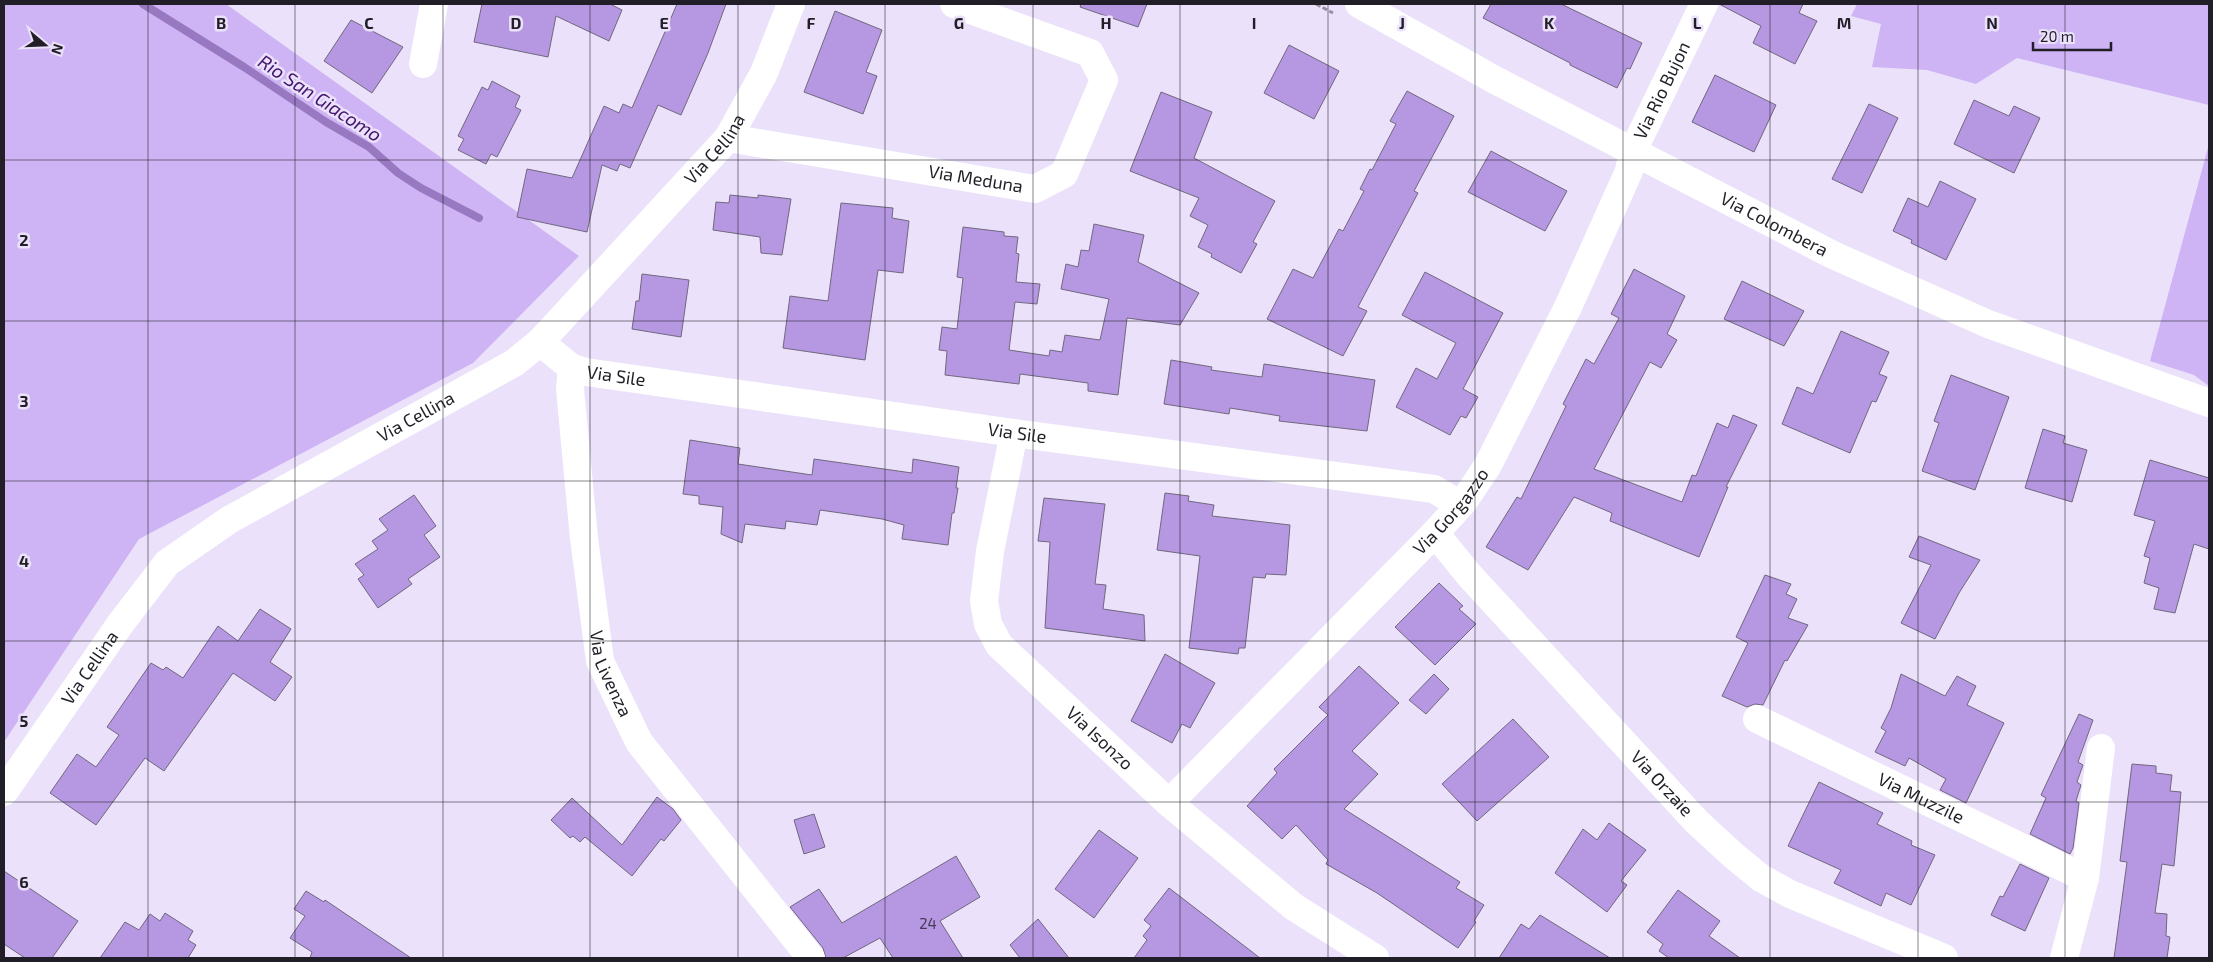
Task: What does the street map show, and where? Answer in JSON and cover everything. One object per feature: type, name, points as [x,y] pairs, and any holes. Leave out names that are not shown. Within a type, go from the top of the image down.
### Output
[{"type":"street","points":[[422,64],[434,4]]},
{"type":"street","name":"Via Cellina","points":[[4,792],[121,623],[167,563],[229,520],[514,362],[540,342],[728,138],[764,73],[791,4]]},
{"type":"street","name":"Via Meduna","points":[[728,138],[1035,189],[1064,174],[1104,80],[1090,53],[954,4]]},
{"type":"street","name":"Via Colombera","points":[[1359,4],[1495,80],[1833,255],[1988,324],[2209,403]]},
{"type":"street","name":"Via Rio Bujon","points":[[1633,151],[1704,4]]},
{"type":"street","name":"Via Gorgazzo","points":[[1169,804],[1435,533],[1460,504],[1488,465],[1568,307],[1629,171],[1633,151]]},
{"type":"street","points":[[540,342],[572,368]]},
{"type":"street","name":"Via Sile","points":[[572,368],[586,372],[1014,433],[1434,489],[1460,504]]},
{"type":"street","name":"Via Livenza","points":[[572,368],[570,389],[584,538],[600,661],[639,742],[811,958]]},
{"type":"street","name":"Via Isonzo","points":[[1014,433],[989,559],[984,601],[988,624],[999,645],[1169,804],[1294,906],[1376,958]]},
{"type":"street","name":"Via Orzaie","points":[[1435,533],[1469,575],[1691,815],[1734,856],[1761,878],[1790,894],[1944,958]]},
{"type":"street","name":"Via Muzzile","points":[[1758,719],[2085,878]]},
{"type":"street","points":[[2064,958],[2085,878],[2101,748]]},
{"type":"shaded area","points":[[4,4],[226,4],[579,256],[473,363],[139,539],[4,742]]},
{"type":"shaded area","points":[[1857,4],[2209,4],[2209,105],[2017,58],[1976,84],[1927,70],[1872,67],[1881,24],[1851,16]]},
{"type":"shaded area","points":[[2209,144],[2209,386],[2194,375],[2150,361]]},
{"type":"building","points":[[482,4],[610,4],[622,10],[609,41],[556,16],[548,57],[474,42]]},
{"type":"building","points":[[677,4],[726,4],[708,53],[681,115],[658,105],[630,168],[620,164],[617,171],[602,165],[587,232],[517,217],[527,169],[572,178],[604,106],[619,113],[623,104],[632,108]]},
{"type":"building","points":[[1081,4],[1147,4],[1138,27],[1080,7]]},
{"type":"building","points":[[1491,4],[1561,4],[1642,43],[1630,69],[1627,68],[1617,88],[1483,18]]},
{"type":"building","points":[[1719,4],[1803,4],[1799,13],[1817,21],[1795,64],[1753,43],[1761,26]]},
{"type":"building","points":[[835,11],[882,30],[866,72],[877,76],[863,114],[804,92]]},
{"type":"building","points":[[351,20],[403,47],[372,93],[324,61]]},
{"type":"building","points":[[1289,45],[1339,71],[1314,119],[1264,93]]},
{"type":"building","points":[[1715,75],[1776,105],[1754,152],[1692,122]]},
{"type":"building","points":[[492,81],[520,96],[515,107],[521,110],[497,157],[491,154],[486,164],[458,150],[464,139],[458,136],[482,87],[488,90]]},
{"type":"building","points":[[1407,91],[1454,116],[1414,191],[1418,193],[1358,307],[1367,311],[1343,356],[1267,319],[1293,269],[1313,278],[1339,229],[1343,231],[1364,191],[1360,189],[1396,124],[1390,121]]},
{"type":"building","points":[[1161,92],[1212,112],[1194,158],[1275,201],[1253,242],[1257,244],[1241,273],[1211,257],[1212,254],[1198,247],[1208,225],[1190,216],[1199,198],[1130,171]]},
{"type":"building","points":[[1974,100],[2009,116],[2014,106],[2040,118],[2014,173],[1954,144]]},
{"type":"building","points":[[1869,104],[1898,118],[1862,193],[1832,179]]},
{"type":"building","points":[[1491,151],[1567,191],[1545,231],[1468,192]]},
{"type":"building","points":[[1940,181],[1976,199],[1946,260],[1911,243],[1912,240],[1893,231],[1908,198],[1928,207]]},
{"type":"building","points":[[730,195],[758,198],[758,195],[791,199],[782,255],[761,253],[760,237],[713,230],[716,202],[729,203]]},
{"type":"building","points":[[841,203],[893,208],[892,218],[909,221],[903,273],[878,270],[865,360],[783,348],[790,296],[828,301]]},
{"type":"building","points":[[1094,224],[1144,235],[1138,262],[1199,293],[1180,325],[1127,318],[1118,395],[1088,391],[1088,383],[1020,374],[1019,384],[945,375],[947,351],[939,350],[942,327],[957,329],[963,278],[957,277],[963,227],[1004,232],[1004,236],[1018,237],[1016,253],[1019,254],[1016,282],[1040,284],[1037,304],[1015,302],[1009,350],[1049,356],[1050,350],[1062,352],[1065,335],[1100,340],[1109,299],[1061,289],[1066,264],[1078,267],[1081,250],[1089,251]]},
{"type":"building","points":[[1634,269],[1685,296],[1667,334],[1677,340],[1661,368],[1650,362],[1594,469],[1682,502],[1692,475],[1696,476],[1717,423],[1728,428],[1733,415],[1757,425],[1726,487],[1728,487],[1699,557],[1610,521],[1612,513],[1574,497],[1528,570],[1486,547],[1517,497],[1521,499],[1566,406],[1563,404],[1586,359],[1594,364],[1619,318],[1611,314]]},
{"type":"building","points":[[1425,272],[1503,313],[1463,389],[1478,397],[1466,418],[1461,416],[1450,435],[1396,407],[1416,368],[1437,379],[1456,343],[1402,315]]},
{"type":"building","points":[[642,274],[689,280],[681,337],[632,329],[636,301],[639,301]]},
{"type":"building","points":[[1742,281],[1804,311],[1784,346],[1724,319]]},
{"type":"building","points":[[1841,331],[1889,352],[1879,374],[1887,377],[1876,402],[1872,401],[1850,453],[1782,424],[1797,387],[1813,394]]},
{"type":"building","points":[[1171,360],[1212,367],[1211,370],[1262,377],[1264,364],[1375,380],[1367,431],[1279,421],[1280,416],[1230,408],[1229,414],[1164,404]]},
{"type":"building","points":[[1951,375],[2009,397],[1975,490],[1922,471],[1939,423],[1934,421]]},
{"type":"building","points":[[2043,429],[2065,436],[2063,443],[2087,450],[2072,502],[2025,488]]},
{"type":"building","points":[[690,440],[740,448],[738,464],[812,475],[814,459],[912,473],[913,459],[959,467],[956,488],[958,488],[954,513],[952,513],[948,545],[902,539],[904,525],[882,519],[820,510],[817,525],[786,521],[785,529],[745,524],[742,543],[721,534],[723,507],[699,504],[699,496],[683,494]]},
{"type":"building","points":[[2150,460],[2209,478],[2209,549],[2194,544],[2175,613],[2154,609],[2159,588],[2144,583],[2150,558],[2144,556],[2155,521],[2134,515]]},
{"type":"building","points":[[1165,493],[1189,496],[1188,501],[1214,505],[1212,516],[1290,525],[1286,575],[1266,574],[1265,578],[1253,577],[1245,648],[1239,648],[1238,654],[1189,648],[1200,556],[1157,550]]},
{"type":"building","points":[[414,495],[436,526],[424,535],[440,557],[408,579],[412,584],[378,608],[358,579],[364,575],[355,564],[378,549],[372,541],[388,530],[379,519]]},
{"type":"building","points":[[1044,498],[1105,504],[1095,584],[1106,585],[1103,609],[1144,615],[1145,641],[1045,628],[1050,542],[1038,541]]},
{"type":"building","points":[[1919,536],[1980,560],[1959,593],[1935,639],[1901,623],[1931,565],[1909,557]]},
{"type":"building","points":[[1765,575],[1791,584],[1786,594],[1797,599],[1788,618],[1808,625],[1787,661],[1785,660],[1763,705],[1755,704],[1747,707],[1722,696],[1748,643],[1736,637]]},
{"type":"building","points":[[1439,583],[1463,606],[1459,609],[1476,624],[1435,665],[1395,627]]},
{"type":"building","points":[[260,609],[291,629],[270,662],[292,677],[275,701],[233,673],[164,771],[145,758],[96,825],[50,793],[77,754],[96,767],[119,735],[107,727],[151,663],[163,670],[166,667],[183,678],[218,626],[238,641]]},
{"type":"building","points":[[1165,654],[1215,683],[1190,728],[1182,724],[1172,743],[1131,721]]},
{"type":"building","points":[[1359,666],[1399,703],[1352,751],[1378,774],[1344,809],[1460,882],[1456,888],[1484,905],[1474,921],[1476,922],[1458,948],[1377,893],[1326,864],[1328,860],[1296,825],[1282,839],[1247,806],[1277,773],[1274,769],[1328,715],[1319,707]]},
{"type":"building","points":[[1434,674],[1449,689],[1426,714],[1409,700]]},
{"type":"building","points":[[1901,674],[1945,696],[1957,676],[1976,686],[1967,705],[2004,723],[1966,803],[1940,790],[1946,779],[1909,758],[1905,766],[1875,752],[1886,731],[1881,728],[1891,708]]},
{"type":"building","points":[[2079,714],[2093,720],[2078,762],[2083,765],[2077,782],[2081,785],[2076,801],[2079,803],[2073,848],[2070,854],[2030,834],[2046,798],[2041,795]]},
{"type":"building","points":[[1513,719],[1549,757],[1477,821],[1442,784]]},
{"type":"building","points":[[2132,764],[2156,766],[2156,773],[2172,775],[2170,791],[2181,792],[2174,866],[2162,864],[2155,913],[2167,914],[2166,936],[2170,937],[2167,958],[2114,958],[2127,862],[2120,861]]},
{"type":"building","points":[[1819,782],[1883,813],[1877,824],[1912,841],[1911,845],[1935,855],[1911,905],[1886,893],[1881,906],[1834,883],[1841,870],[1788,846]]},
{"type":"building","points":[[657,797],[673,809],[681,820],[664,841],[661,839],[632,876],[585,837],[580,842],[573,836],[570,838],[551,820],[572,798],[622,845]]},
{"type":"building","points":[[814,814],[825,847],[804,854],[794,820]]},
{"type":"building","points":[[1609,823],[1646,850],[1621,881],[1627,885],[1607,912],[1555,873],[1583,829],[1597,840]]},
{"type":"building","points":[[1099,830],[1138,858],[1094,918],[1055,889]]},
{"type":"building","points":[[956,856],[980,897],[940,921],[963,958],[893,958],[880,938],[843,958],[826,958],[823,948],[790,907],[819,889],[842,923]]},
{"type":"building","points":[[2020,864],[2049,878],[2025,931],[1991,915],[2000,896],[2003,897]]},
{"type":"building","points":[[4,871],[78,921],[52,958],[25,958],[4,944]]},
{"type":"building","points":[[1169,888],[1260,958],[1134,958],[1147,940],[1143,936],[1151,926],[1144,920]]},
{"type":"building","points":[[1678,890],[1720,921],[1709,936],[1740,958],[1669,958],[1659,951],[1663,944],[1647,932]]},
{"type":"building","points":[[306,891],[324,902],[325,900],[411,958],[310,958],[312,952],[290,938],[305,916],[294,909]]},
{"type":"building","points":[[165,913],[193,931],[188,940],[196,945],[188,958],[100,958],[125,922],[139,930],[150,914],[160,921]]},
{"type":"building","points":[[1540,915],[1610,958],[1499,958],[1521,924],[1529,929]]},
{"type":"building","points":[[1038,919],[1069,958],[1020,958],[1010,945]]},
{"type":"waterway","name":"Rio San Giacomo","points":[[143,4],[244,67],[326,122],[369,147],[398,173],[421,188],[479,218]]}]
